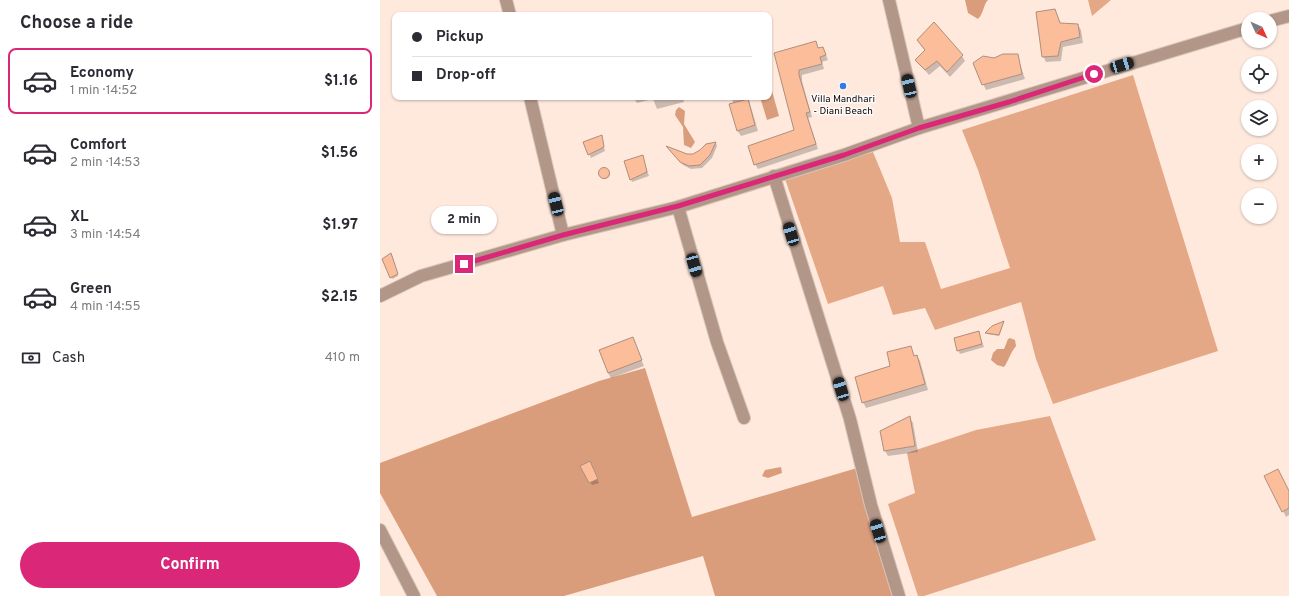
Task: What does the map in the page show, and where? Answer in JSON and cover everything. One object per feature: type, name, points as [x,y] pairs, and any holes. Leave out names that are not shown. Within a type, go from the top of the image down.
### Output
[{"type":"street","points":[[506,0],[509,12]]},
{"type":"street","points":[[890,0],[919,128]]},
{"type":"street","points":[[1277,19],[1289,16]]},
{"type":"street","points":[[380,296],[421,276],[563,235],[678,206],[844,155],[919,128],[1241,30]]},
{"type":"street","points":[[531,100],[563,235]]},
{"type":"street","points":[[774,176],[845,404],[871,505],[899,596]]},
{"type":"street","points":[[678,206],[717,342],[744,418]]},
{"type":"street","points":[[380,530],[414,596]]},
{"type":"shaded area","points":[[965,0],[988,0],[978,19],[968,13]]},
{"type":"shaded area","points":[[1088,0],[1111,0],[1092,16]]},
{"type":"shaded area","points":[[1133,75],[1218,351],[1053,404],[1036,359],[1021,302],[935,330],[925,308],[893,315],[883,286],[828,304],[784,176],[873,152],[892,198],[900,242],[925,242],[941,289],[1010,268],[978,170],[962,130]]},
{"type":"shaded area","points":[[772,91],[779,116],[767,120],[761,100],[772,100]]},
{"type":"shaded area","points":[[679,107],[685,111],[684,124],[695,142],[691,148],[684,145],[683,127],[675,115],[676,110]]},
{"type":"shaded area","points":[[1010,338],[1015,340],[1016,346],[1004,367],[997,365],[991,360],[993,353],[997,349],[1004,349],[1008,339]]},
{"type":"shaded area","points":[[645,368],[692,517],[857,468],[895,596],[715,596],[703,556],[564,596],[437,596],[380,493],[380,463],[599,381]]},
{"type":"shaded area","points":[[1050,416],[1096,540],[924,596],[918,596],[888,504],[915,493],[907,453],[976,430]]},
{"type":"shaded area","points":[[781,467],[782,473],[768,478],[762,476],[765,470]]},
{"type":"building","points":[[1055,9],[1060,23],[1078,24],[1080,37],[1061,42],[1058,56],[1042,57],[1036,12]]},
{"type":"building","points":[[934,22],[963,55],[947,72],[937,61],[925,70],[915,60],[925,50],[917,40]]},
{"type":"building","points":[[816,41],[818,48],[823,47],[826,55],[820,57],[822,64],[799,70],[799,75],[810,112],[806,113],[816,144],[754,165],[748,146],[794,130],[774,53]]},
{"type":"building","points":[[1003,54],[1018,54],[1022,74],[982,85],[973,63],[983,56],[994,58]]},
{"type":"building","points":[[748,100],[755,125],[737,131],[729,104]]},
{"type":"building","points":[[602,135],[604,147],[588,155],[583,142]]},
{"type":"building","points":[[716,142],[710,155],[700,165],[689,166],[680,162],[666,146],[687,154],[693,154],[706,144]]},
{"type":"building","points":[[643,155],[647,172],[630,180],[624,161]]},
{"type":"building","points":[[604,167],[608,169],[610,173],[608,177],[604,179],[600,177],[598,173],[600,169]]},
{"type":"building","points":[[391,253],[398,274],[390,278],[382,259]]},
{"type":"building","points":[[1004,321],[999,335],[985,333],[992,326]]},
{"type":"building","points":[[979,331],[982,344],[957,351],[954,338]]},
{"type":"building","points":[[633,337],[642,360],[608,373],[599,350]]},
{"type":"building","points":[[911,346],[914,356],[917,355],[925,384],[862,403],[855,377],[890,366],[887,352]]},
{"type":"building","points":[[910,416],[915,446],[884,451],[880,431]]},
{"type":"building","points":[[590,461],[598,479],[589,483],[580,466]]},
{"type":"building","points":[[1278,469],[1289,491],[1289,508],[1282,512],[1264,476]]},
{"type":"place","name":"Villa Mandhari - Diani Beach","points":[[843,86]]},
{"type":"route","points":[[464,264],[563,235],[719,194],[844,155],[919,128],[1009,102],[1094,74]]}]
